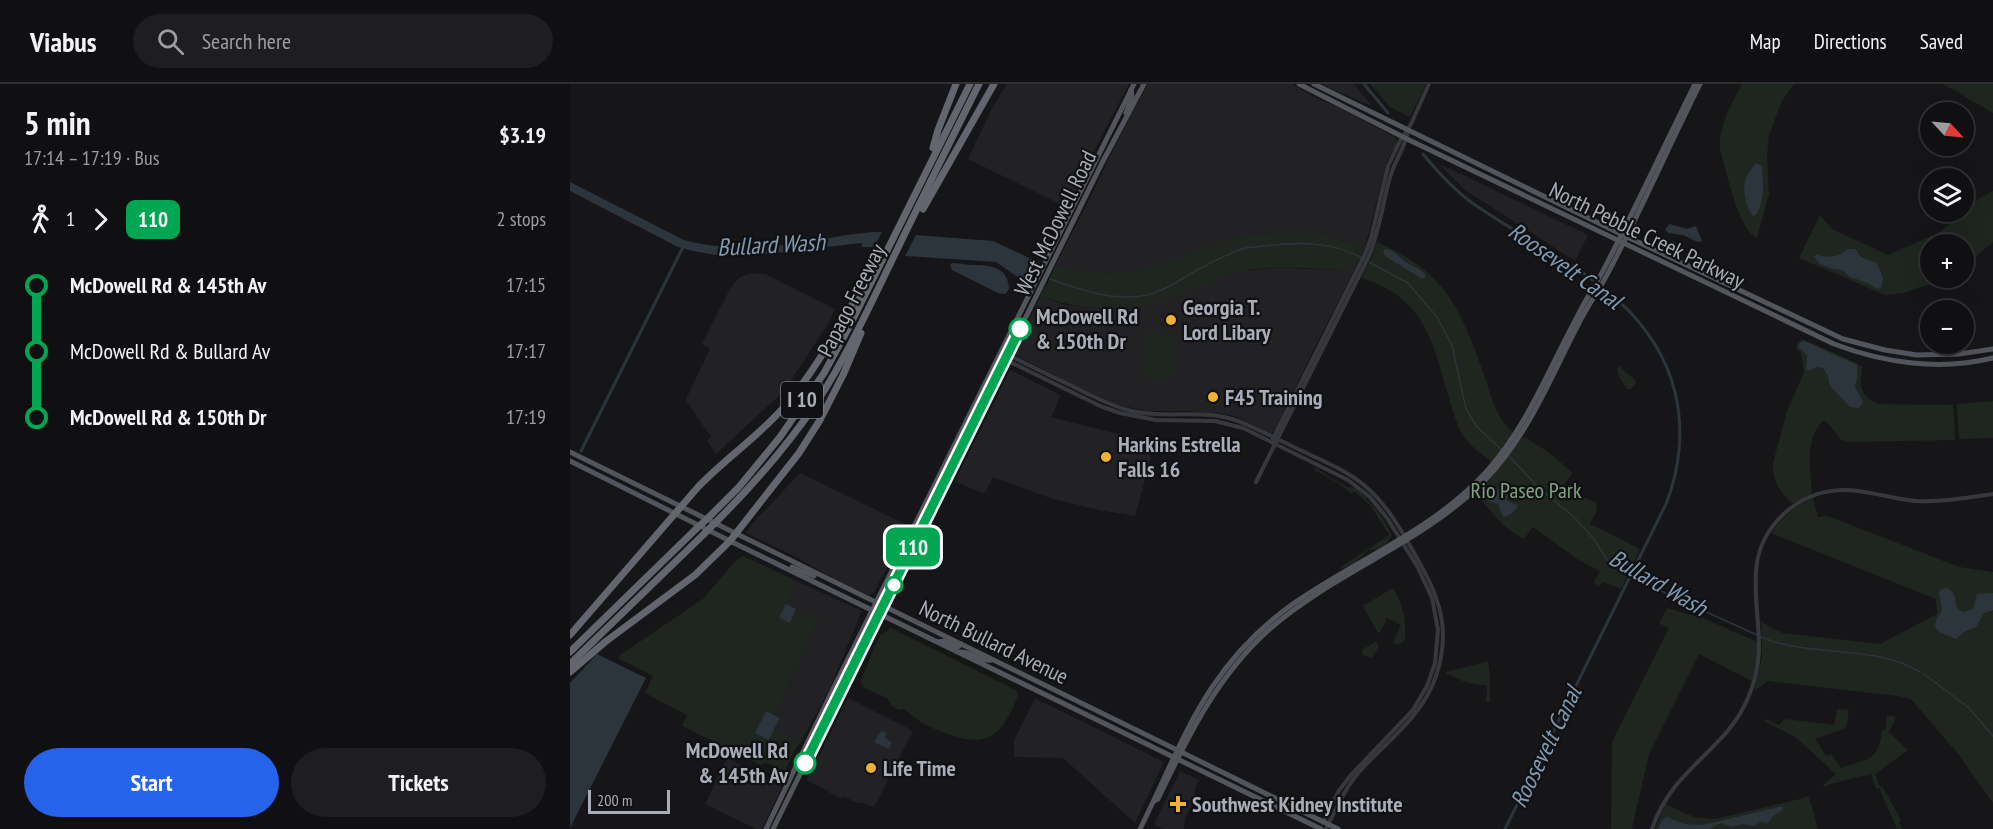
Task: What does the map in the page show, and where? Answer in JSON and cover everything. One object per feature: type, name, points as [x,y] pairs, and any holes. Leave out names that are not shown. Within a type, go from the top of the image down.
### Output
[{"type":"highway","points":[[933,148],[956,84]]},
{"type":"highway","name":"Papago Freeway","points":[[570,646],[707,516],[752,465],[798,406],[838,340],[965,84]]},
{"type":"highway","points":[[707,516],[739,487],[780,437],[824,373],[970,84]]},
{"type":"highway","name":"Papago Freeway","points":[[570,664],[755,483],[806,417],[835,373],[864,318],[979,84]]},
{"type":"highway","points":[[904,235],[912,230],[994,84]]},
{"type":"highway","points":[[570,634],[707,477],[758,435],[784,406],[826,349],[874,268]]},
{"type":"highway","points":[[570,672],[605,642],[695,575],[733,538],[798,453],[820,420],[853,353],[862,331],[864,318]]},
{"type":"highway","points":[[570,652],[694,529]]},
{"type":"main road","name":"West McDowell Road","points":[[766,829],[872,610],[1134,84]]},
{"type":"main road","name":"West McDowell Road","points":[[773,829],[1138,95],[1137,90],[1142,84]]},
{"type":"main road","name":"North Pebble Creek Parkway","points":[[1299,84],[1405,137],[1837,336],[1858,344],[1917,355],[1940,356],[1977,353],[1993,349]]},
{"type":"main road","name":"North Pebble Creek Parkway","points":[[1314,84],[1696,277],[1842,347],[1891,360],[1944,364],[1993,358]]},
{"type":"main road","points":[[1622,238],[1695,84]]},
{"type":"main road","points":[[1140,829],[1154,801],[1158,799],[1194,716],[1216,684],[1251,647],[1276,624],[1307,601],[1404,539],[1437,521],[1459,504],[1501,458],[1531,409],[1576,319],[1601,280],[1700,84]]},
{"type":"main road","points":[[1124,120],[1132,96],[1131,90]]},
{"type":"main road","points":[[1338,103],[1343,102],[1356,108],[1364,108]]},
{"type":"main road","points":[[1074,221],[1072,217],[1077,206],[1078,194]]},
{"type":"main road","points":[[1696,277],[1698,271]]},
{"type":"main road","points":[[1768,312],[1771,305]]},
{"type":"main road","points":[[976,419],[979,396]]},
{"type":"main road","points":[[965,441],[964,434],[971,419],[970,414]]},
{"type":"main road","name":"North Bullard Avenue","points":[[570,452],[677,510]]},
{"type":"main road","name":"North Bullard Avenue","points":[[570,460],[677,510],[879,614],[1320,829]]},
{"type":"main road","points":[[938,477],[946,481]]},
{"type":"main road","points":[[915,544],[912,541],[919,517]]},
{"type":"main road","name":"North Bullard Avenue","points":[[733,538],[822,576],[1338,829]]},
{"type":"main road","points":[[779,564],[787,564],[818,578],[822,576]]},
{"type":"main road","points":[[937,642],[944,641],[957,647],[961,644]]},
{"type":"main road","points":[[959,652],[964,651],[986,661],[992,659]]},
{"type":"main road","points":[[1082,712],[1087,711],[1104,719],[1107,717]]},
{"type":"main road","points":[[1236,787],[1249,790],[1252,788]]},
{"type":"street","points":[[1256,482],[1367,255],[1385,174],[1429,84]]},
{"type":"street","points":[[1000,354],[1105,408],[1134,417],[1218,416],[1240,422],[1349,478],[1379,507],[1404,539],[1431,582],[1441,609],[1443,642],[1439,667],[1428,696],[1416,714],[1354,778],[1326,825],[1320,829]]},
{"type":"street","points":[[1652,829],[1672,789],[1729,730],[1748,699],[1760,659],[1756,565],[1769,530],[1783,514],[1816,494],[1832,491],[1851,490],[1926,501],[1951,501],[1993,494]]},
{"type":"shaded area","points":[[1007,84],[1129,84],[1092,155],[1089,156],[1087,167],[1068,208],[968,159],[993,106]]},
{"type":"shaded area","points":[[1148,84],[1292,84],[1395,137],[1397,144],[1387,161],[1365,247],[1318,233],[1269,233],[1238,237],[1166,265],[1125,273],[1066,270],[1056,264]]},
{"type":"shaded area","points":[[1323,84],[1354,84],[1372,106],[1331,89]]},
{"type":"shaded area","points":[[1438,163],[1588,235],[1575,261],[1465,190]]},
{"type":"shaded area","points":[[1756,163],[1762,166],[1763,192],[1758,212],[1754,216],[1746,203],[1744,189],[1746,177]]},
{"type":"shaded area","points":[[570,182],[684,240],[712,246],[741,248],[770,246],[851,234],[882,232],[874,247],[862,247],[862,243],[749,256],[716,255],[678,247],[570,191]]},
{"type":"shaded area","points":[[1670,224],[1687,229],[1696,226],[1702,241],[1698,242],[1683,235],[1668,233],[1665,229]]},
{"type":"shaded area","points":[[916,235],[993,241],[1040,263],[1029,285],[996,262],[905,256]]},
{"type":"shaded area","points":[[1385,249],[1421,270],[1425,278],[1421,278],[1385,256],[1383,252]]},
{"type":"shaded area","points":[[1848,249],[1855,249],[1861,257],[1877,263],[1883,278],[1881,288],[1877,289],[1868,283],[1850,277],[1842,270],[1820,264],[1814,257],[1816,254],[1833,256]]},
{"type":"shaded area","points":[[953,263],[997,269],[1005,276],[1009,289],[1005,294],[998,293],[952,270],[950,265]]},
{"type":"shaded area","points":[[1274,268],[1344,270],[1353,273],[1275,431],[1271,433],[1237,417],[1224,414],[1147,411],[1118,405],[1013,354],[1040,296],[1065,305],[1117,309],[1165,300],[1206,282],[1240,271]]},
{"type":"shaded area","points":[[752,273],[765,274],[835,309],[828,324],[784,391],[716,454],[707,441],[711,437],[687,402],[687,397],[710,349],[702,344],[731,287],[740,277]]},
{"type":"shaded area","points":[[1805,341],[1857,365],[1855,387],[1863,402],[1859,408],[1850,407],[1832,388],[1823,368],[1817,367],[1809,371],[1806,369],[1807,355],[1798,346]]},
{"type":"shaded area","points":[[1010,370],[1061,395],[1051,417],[1150,442],[1150,461],[1135,516],[1050,498],[993,477],[984,494],[955,481]]},
{"type":"shaded area","points":[[800,473],[909,526],[873,594],[868,595],[746,533]]},
{"type":"shaded area","points":[[1509,483],[1513,488],[1507,501],[1518,505],[1512,513],[1503,517],[1498,504],[1488,501],[1485,496],[1487,492],[1495,491]]},
{"type":"shaded area","points":[[797,581],[862,611],[829,690],[801,742],[775,729],[780,718],[774,715],[819,620],[786,604]]},
{"type":"shaded area","points":[[1947,588],[1954,594],[1957,608],[1963,612],[1973,609],[1977,594],[1993,593],[1993,610],[1984,613],[1976,627],[1956,639],[1939,632],[1935,626],[1942,610],[1939,592]]},
{"type":"shaded area","points":[[786,604],[796,609],[790,623],[779,618]]},
{"type":"shaded area","points":[[597,654],[646,678],[570,828],[570,683]]},
{"type":"shaded area","points":[[848,698],[913,731],[874,807],[860,802],[859,804],[845,797],[840,798],[807,780]]},
{"type":"shaded area","points":[[1035,698],[1164,762],[1135,823],[1063,758],[1014,757],[1014,740]]},
{"type":"shaded area","points":[[766,711],[780,718],[769,740],[755,733]]},
{"type":"shaded area","points":[[881,731],[887,733],[885,738],[892,742],[889,749],[874,742]]},
{"type":"shaded area","points":[[727,758],[782,787],[762,829],[756,829],[705,804]]},
{"type":"shaded area","points":[[1180,771],[1199,780],[1195,788],[1195,799],[1185,818],[1184,829],[1163,829],[1154,824]]},
{"type":"shaded area","points":[[1779,807],[1783,810],[1773,816],[1768,823],[1761,822],[1753,826],[1742,824],[1732,827],[1721,823],[1710,829],[1658,829],[1662,820],[1667,817],[1684,824],[1703,825]]},
{"type":"green space","points":[[1370,84],[1426,84],[1410,117],[1390,107]]},
{"type":"green space","points":[[1742,84],[1794,84],[1782,101],[1769,135],[1767,155],[1769,194],[1757,238],[1750,232],[1738,212],[1720,150],[1723,124]]},
{"type":"green space","points":[[1943,84],[1993,84],[1993,113]]},
{"type":"green space","points":[[1993,191],[1993,242],[1974,258],[1974,234],[1935,234],[1952,222],[1974,222],[1974,203]]},
{"type":"green space","points":[[1820,215],[1832,229],[1888,255],[1920,241],[1920,287],[1903,293],[1885,295],[1799,258]]},
{"type":"green space","points":[[1271,233],[1318,233],[1365,247],[1353,273],[1344,270],[1291,268],[1265,268],[1239,272],[1162,301],[1128,308],[1092,308],[1040,296],[1056,264],[1067,269],[1087,272],[1127,272],[1163,264],[1239,237]]},
{"type":"green space","points":[[1377,242],[1400,253],[1419,266],[1434,279],[1457,309],[1492,399],[1502,420],[1513,433],[1492,462],[1470,444],[1461,432],[1431,339],[1423,323],[1399,297],[1382,286],[1361,278]]},
{"type":"green space","points":[[1143,333],[1177,335],[1177,340],[1174,340],[1176,359],[1174,358],[1173,370],[1175,376],[1158,379],[1140,375],[1143,371],[1144,358],[1142,355],[1145,340]]},
{"type":"green space","points":[[1802,339],[1862,367],[1863,392],[1877,404],[1953,405],[1955,440],[1849,442],[1841,440],[1826,421],[1823,421],[1813,436],[1811,445],[1812,494],[1792,504],[1778,485],[1773,463],[1787,411],[1804,372],[1801,353],[1796,349]]},
{"type":"green space","points":[[1619,366],[1637,382],[1631,389],[1627,389],[1619,377],[1617,369]]},
{"type":"green space","points":[[1993,401],[1993,438],[1959,439],[1957,404]]},
{"type":"green space","name":"Rio Paseo Park","points":[[1525,437],[1573,473],[1563,485],[1570,491],[1596,503],[1597,510],[1590,524],[1640,549],[1621,589],[1603,582],[1597,586],[1594,582],[1600,571],[1577,559],[1533,527],[1524,539],[1504,526],[1476,495],[1477,491]]},
{"type":"green space","points":[[1316,468],[1347,487],[1356,488],[1379,512],[1392,535],[1383,546],[1375,550],[1368,550],[1347,567],[1338,569],[1389,535],[1371,506],[1354,491],[1352,494],[1313,469]]},
{"type":"green space","points":[[1813,498],[1818,517],[1827,516],[1836,519],[1959,567],[1993,572],[1993,803],[1959,755],[1911,699],[1768,681],[1754,691],[1762,658],[1761,621],[1783,633],[1880,644],[1937,614],[1936,599],[1771,533],[1789,512]]},
{"type":"green space","points":[[743,556],[797,581],[780,618],[790,623],[796,609],[819,620],[774,715],[766,711],[769,740],[775,729],[801,742],[785,771],[766,763],[761,765],[682,726],[687,715],[645,693],[653,676],[618,658],[703,599],[736,560]]},
{"type":"green space","points":[[1393,588],[1400,601],[1405,620],[1405,640],[1399,645],[1393,643],[1401,625],[1387,618],[1378,633],[1363,606]]},
{"type":"green space","points":[[1667,608],[1705,619],[1758,642],[1752,681],[1699,654],[1649,754],[1632,829],[1611,829],[1612,742],[1669,628],[1659,623]]},
{"type":"green space","points":[[891,628],[1016,690],[1018,695],[1013,708],[1001,728],[985,738],[975,740],[962,738],[926,725],[903,709],[892,706],[887,698],[862,687],[861,680],[876,643],[880,636]]},
{"type":"green space","points":[[1376,641],[1379,646],[1372,658],[1363,655],[1362,650]]},
{"type":"green space","points":[[1488,661],[1490,702],[1486,702],[1487,686],[1465,682],[1446,673],[1447,671]]},
{"type":"green space","points":[[1837,709],[1849,710],[1846,728],[1815,739],[1826,756],[1831,754],[1841,768],[1870,758],[1878,748],[1882,730],[1885,730],[1887,715],[1896,717],[1889,732],[1908,750],[1875,774],[1880,787],[1882,786],[1901,820],[1899,822],[1903,829],[1897,829],[1879,788],[1876,789],[1871,774],[1825,787],[1823,785],[1836,774],[1795,737],[1764,721],[1765,719],[1779,725],[1785,719],[1834,725]]},
{"type":"green space","points":[[1808,796],[1818,829],[1655,829],[1665,804],[1694,817],[1715,819]]},
{"type":"waterway","name":"Roosevelt Canal","points":[[1364,84],[1388,113]]},
{"type":"waterway","name":"Roosevelt Canal","points":[[1423,154],[1446,180],[1471,202],[1563,260],[1620,302],[1643,327],[1662,357],[1678,406],[1679,449],[1675,477],[1666,504],[1505,829]]},
{"type":"waterway","name":"Bullard Wash","points":[[1050,279],[1098,294],[1136,297],[1162,290],[1216,260],[1247,248],[1315,244],[1339,248],[1362,258]]},
{"type":"waterway","points":[[581,451],[682,249]]},
{"type":"waterway","name":"Bullard Wash","points":[[1369,262],[1408,283],[1437,317],[1452,345],[1466,409],[1477,427],[1502,450]]},
{"type":"waterway","name":"Bullard Wash","points":[[1508,455],[1539,488],[1574,517],[1593,538],[1607,560],[1669,595],[1757,635]]},
{"type":"waterway","name":"Bullard Wash","points":[[1761,637],[1800,647],[1884,658],[1903,663],[1920,672]]},
{"type":"waterway","name":"Bullard Wash","points":[[1924,674],[1969,708],[1993,736]]},
{"type":"bus line","name":"110","points":[[805,763],[1020,329]]},
{"type":"place","name":"Georgia T. Lord Libary","points":[[1171,320]]},
{"type":"place","name":"McDowell Rd & 150th Dr","points":[[1020,329]]},
{"type":"place","name":"F45 Training","points":[[1213,397]]},
{"type":"place","name":"Harkins Estrella Falls 16","points":[[1106,457]]},
{"type":"place","name":"McDowell Rd & 145th Av","points":[[805,763]]},
{"type":"place","name":"Life Time","points":[[871,768]]},
{"type":"place","name":"Southwest Kidney Institute","points":[[1178,804]]}]
